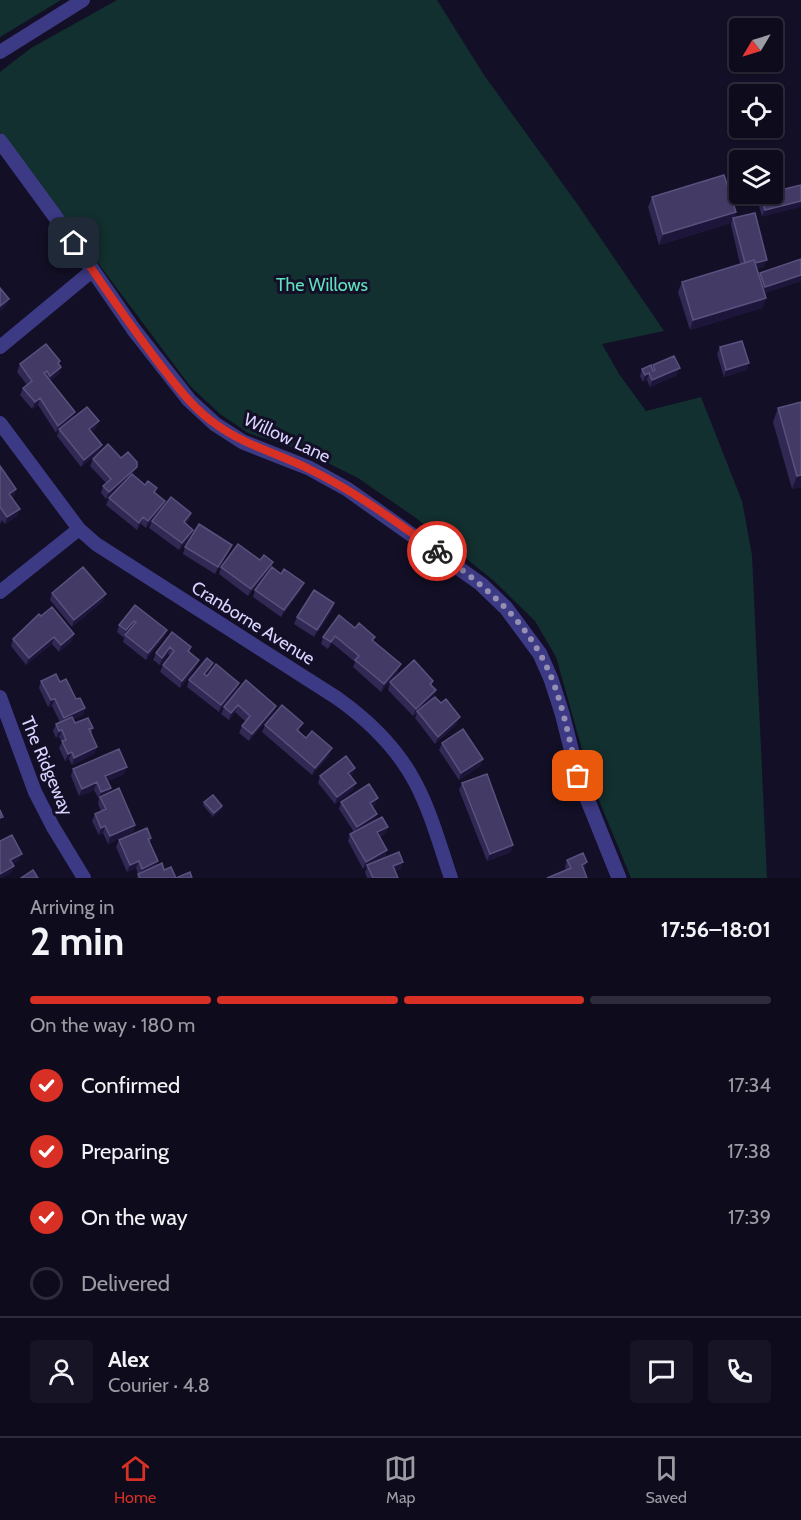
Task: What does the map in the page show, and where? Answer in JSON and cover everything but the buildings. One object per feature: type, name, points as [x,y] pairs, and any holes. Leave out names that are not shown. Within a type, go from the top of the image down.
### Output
[{"type":"street","points":[[0,52],[83,0]]},
{"type":"street","name":"Willow Lane","points":[[0,141],[134,330],[189,400],[215,424],[243,441],[309,468],[347,489],[481,584],[506,608],[540,654],[551,679],[578,776],[619,878]]},
{"type":"street","points":[[0,347],[93,270]]},
{"type":"street","name":"Cranborne Avenue","points":[[0,423],[78,529],[96,544],[337,698],[372,726],[389,744],[415,782],[452,878]]},
{"type":"street","points":[[0,592],[78,529]]},
{"type":"street","name":"The Ridgeway","points":[[0,697],[35,792],[84,878]]},
{"type":"green space","points":[[0,0],[61,0],[0,37]]},
{"type":"green space","name":"The Willows","points":[[117,0],[437,0],[484,75],[578,205],[664,331],[602,344],[619,374],[646,411],[701,397],[742,501],[752,555],[767,878],[631,878],[591,781],[556,657],[535,621],[494,581],[416,518],[358,478],[306,452],[248,433],[220,414],[190,386],[0,132],[0,72],[31,48]]},
{"type":"way so far","points":[[437,551],[481,584],[506,608],[540,654],[562,712],[578,776]]},
{"type":"route","points":[[74,243],[134,330],[170,377],[189,400],[215,424],[243,441],[309,468],[347,489],[437,551]]}]
